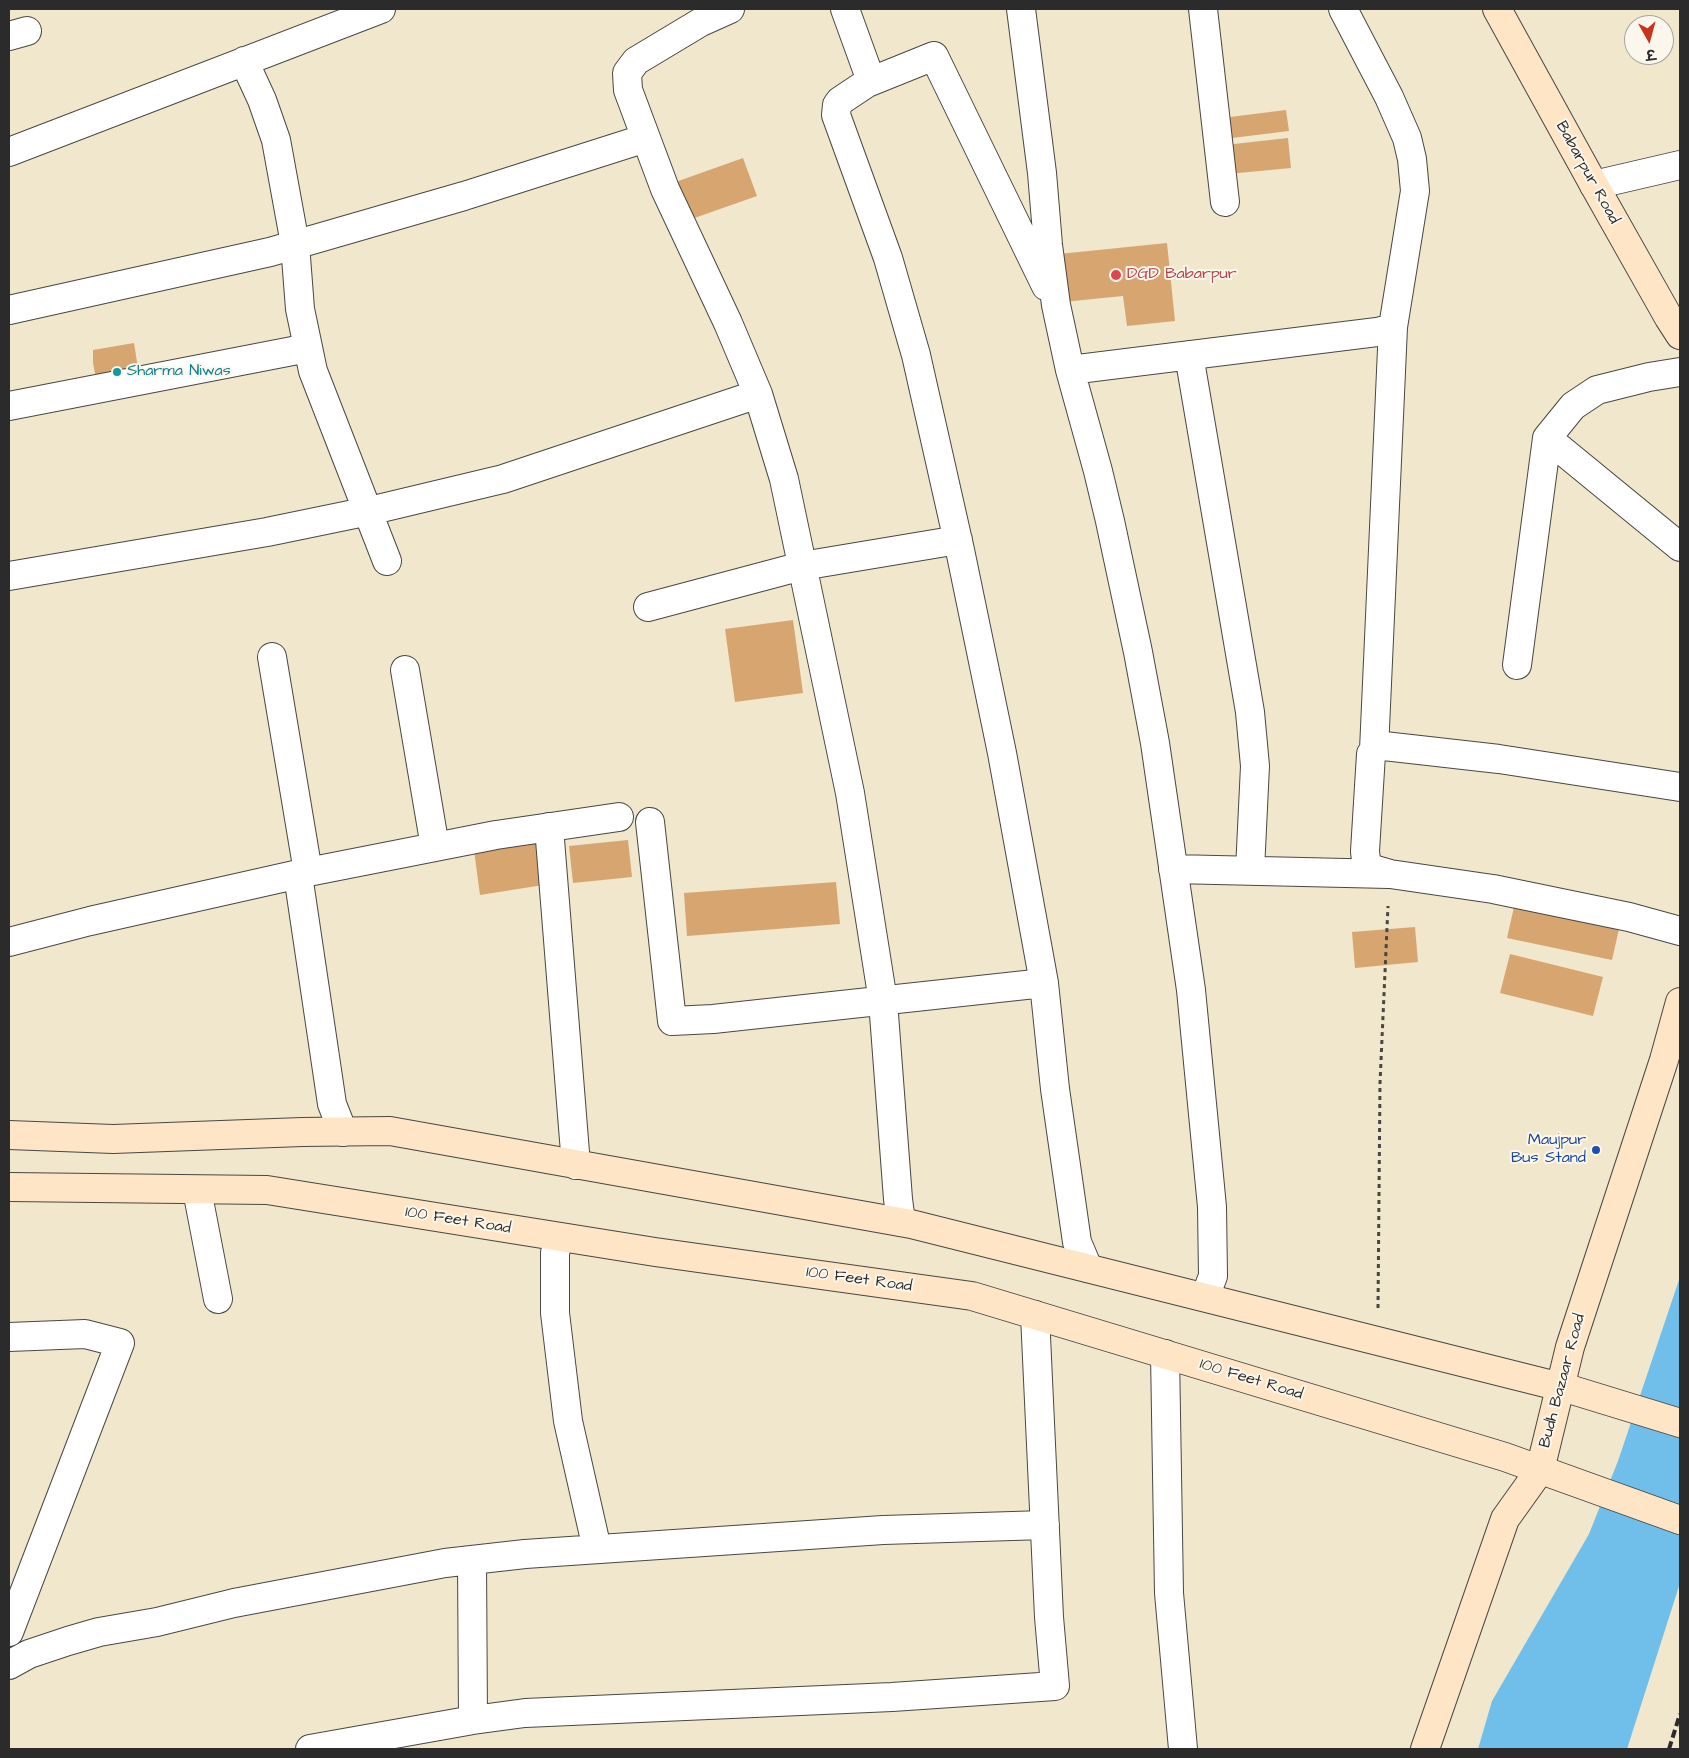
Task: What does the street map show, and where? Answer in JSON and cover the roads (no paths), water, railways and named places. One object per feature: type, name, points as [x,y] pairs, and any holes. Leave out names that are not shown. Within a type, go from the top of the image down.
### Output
[{"type":"main road","name":"Babarpur Road","points":[[1496,9],[1680,335]]},
{"type":"main road","name":"Budh Bazaar Road","points":[[1425,1749],[1504,1519],[1540,1470],[1570,1347],[1664,1060],[1680,1002]]},
{"type":"main road","points":[[9,1135],[113,1139],[390,1131],[901,1222],[1560,1387],[1680,1423]]},
{"type":"main road","name":"100 Feet Road","points":[[9,1188],[267,1190],[559,1237],[972,1296],[1505,1457],[1680,1520]]},
{"type":"street","points":[[9,152],[381,9]]},
{"type":"street","points":[[730,9],[701,22],[636,61],[627,73],[628,90],[665,189],[728,324],[758,394],[784,479],[850,793],[883,1001],[901,1222]]},
{"type":"street","points":[[845,9],[870,75],[867,83]]},
{"type":"street","points":[[1021,9],[1056,305],[1070,370],[1098,471],[1138,652],[1155,743],[1191,990],[1212,1207],[1213,1276],[1205,1298]]},
{"type":"street","points":[[1203,9],[1225,202]]},
{"type":"street","points":[[1343,9],[1407,138],[1412,159],[1415,191],[1393,326],[1374,750],[1370,774],[1365,851],[1366,861],[1370,867],[1390,874]]},
{"type":"street","points":[[1056,305],[934,56],[867,83],[840,101],[837,106],[836,115],[888,258],[914,346],[958,540],[1002,754],[1044,983],[1055,1089],[1077,1242],[1088,1268]]},
{"type":"street","points":[[244,61],[262,100],[276,140],[295,244],[300,309],[313,371],[387,561]]},
{"type":"street","points":[[9,310],[251,256],[464,196],[646,138]]},
{"type":"street","points":[[1594,185],[1680,165]]},
{"type":"street","points":[[1070,370],[1376,332],[1393,326]]},
{"type":"street","points":[[9,406],[308,348]]},
{"type":"street","points":[[1189,355],[1250,712],[1255,766],[1250,870]]},
{"type":"street","points":[[1517,665],[1548,438],[1573,406],[1597,390],[1648,377],[1680,372]]},
{"type":"street","points":[[9,576],[267,532],[369,511],[503,479],[758,394]]},
{"type":"street","points":[[1548,438],[1680,547]]},
{"type":"street","points":[[648,607],[802,566],[958,540]]},
{"type":"street","points":[[272,657],[303,873],[332,1104],[344,1132]]},
{"type":"street","points":[[405,670],[435,847]]},
{"type":"street","points":[[1374,750],[1384,746],[1499,759],[1680,787]]},
{"type":"street","points":[[9,942],[303,873],[435,847],[619,817]]},
{"type":"street","points":[[650,822],[672,1021],[713,1019],[1044,983]]},
{"type":"street","points":[[549,827],[576,1164]]},
{"type":"street","points":[[1173,869],[1390,874],[1493,889],[1629,917],[1680,931]]},
{"type":"street","points":[[198,1190],[218,1299]]},
{"type":"street","points":[[559,1237],[555,1253],[555,1313],[566,1412],[597,1549]]},
{"type":"street","points":[[310,1749],[473,1720],[535,1712],[892,1696],[1054,1686],[1035,1315]]},
{"type":"street","points":[[9,1337],[85,1334],[120,1343],[9,1632]]},
{"type":"street","points":[[1165,1354],[1169,1593],[1183,1749]]},
{"type":"street","points":[[9,1665],[29,1654],[68,1640],[99,1632],[156,1622],[243,1601],[445,1563],[597,1549],[883,1530],[1045,1525]]},
{"type":"street","points":[[472,1560],[473,1720]]},
{"type":"water","points":[[1680,1277],[1680,1583],[1627,1749],[1478,1749],[1492,1701],[1589,1534],[1618,1461]]},
{"type":"railway","points":[[1669,1749],[1680,1714]]},
{"type":"place","name":"DGD Babarpur","points":[[1116,275]]},
{"type":"place","name":"Sharma Niwas","points":[[117,372]]},
{"type":"place","name":"Maujpur Bus Stand","points":[[1596,1150]]}]
